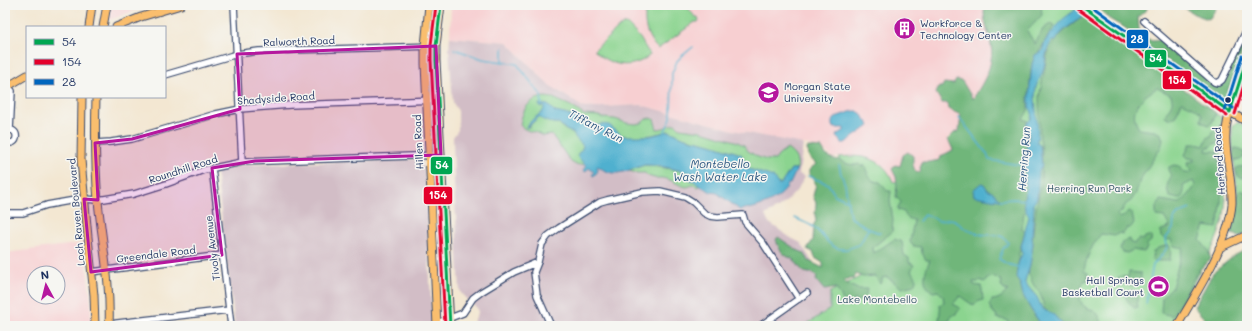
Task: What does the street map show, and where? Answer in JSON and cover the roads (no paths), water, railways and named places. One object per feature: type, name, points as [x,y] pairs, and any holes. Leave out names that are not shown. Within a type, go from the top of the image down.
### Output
[{"type":"main road","points":[[89,26],[92,5]]},
{"type":"main road","points":[[103,26],[107,5]]},
{"type":"main road","points":[[119,26],[181,5]]},
{"type":"main road","name":"Hillen Road","points":[[429,5],[425,46],[426,100],[437,324]]},
{"type":"main road","points":[[441,5],[436,46],[450,326]]},
{"type":"main road","points":[[1081,5],[1230,112],[1247,122]]},
{"type":"main road","name":"Harford Road","points":[[1177,326],[1206,275],[1219,248],[1229,218],[1232,205],[1232,187],[1226,135],[1227,121],[1247,58]]},
{"type":"main road","points":[[7,87],[26,76]]},
{"type":"main road","name":"Loch Raven Boulevard","points":[[82,98],[81,145],[84,199],[94,295],[94,326]]},
{"type":"main road","points":[[96,98],[95,143],[98,200],[106,269],[109,325]]},
{"type":"main road","points":[[1219,248],[1247,236]]},
{"type":"street","points":[[234,5],[242,162]]},
{"type":"street","points":[[1144,21],[1214,82],[1218,83],[1222,80],[1247,30]]},
{"type":"street","name":"Ralworth Road","points":[[166,75],[237,54],[273,50],[436,46]]},
{"type":"street","points":[[5,141],[12,143],[16,138],[15,132],[7,131],[12,91],[7,87]]},
{"type":"street","name":"Shadyside Road","points":[[95,143],[132,139],[240,108],[438,100]]},
{"type":"street","name":"Roundhill Road","points":[[5,213],[23,213],[47,205],[84,199],[98,200],[134,194],[212,168],[242,162],[441,155]]},
{"type":"street","name":"Tivoly Avenue","points":[[212,168],[231,326]]},
{"type":"street","points":[[551,326],[537,295],[534,272],[541,248],[548,236],[600,202],[642,192],[664,192],[688,199],[704,213],[710,216],[718,217],[743,215],[746,222],[763,243],[799,299]]},
{"type":"street","name":"Greendale Road","points":[[91,272],[222,255]]},
{"type":"street","points":[[437,324],[463,313],[473,298],[481,292],[514,272],[538,262]]},
{"type":"street","points":[[760,326],[808,293]]},
{"type":"street","points":[[109,325],[229,310]]},
{"type":"water","name":"Herring Run","points":[[1082,5],[1096,5],[1087,14],[1065,29],[1056,41],[1052,41],[1047,50],[1043,72],[1036,87],[1035,94],[1038,128],[1037,142],[1040,146],[1042,165],[1039,172],[1037,198],[1032,206],[1034,206],[1032,236],[1033,244],[1030,266],[1025,283],[1037,297],[1042,308],[1052,313],[1064,326],[1042,326],[1023,295],[1020,283],[1016,277],[1018,264],[1022,254],[1021,246],[1029,216],[1025,210],[1024,199],[1026,189],[1025,170],[1027,144],[1029,137],[1026,124],[1031,119],[1032,112],[1029,107],[1029,95],[1032,64],[1035,55],[1042,51],[1045,41],[1063,19]]},
{"type":"water","name":"Montebello Wash Water Lake","points":[[539,104],[548,105],[555,112],[577,117],[587,127],[594,128],[601,124],[609,125],[623,136],[650,136],[669,131],[685,138],[711,144],[741,154],[749,169],[773,177],[778,184],[781,184],[791,169],[797,169],[790,184],[788,184],[786,189],[772,201],[760,206],[740,210],[717,193],[711,192],[690,180],[690,177],[694,175],[693,173],[644,165],[631,170],[612,173],[607,172],[598,166],[598,171],[594,176],[592,175],[594,172],[589,168],[585,172],[583,170],[586,166],[577,156],[583,146],[573,133],[566,130],[559,123],[548,122],[539,117],[526,128],[532,120],[543,111],[544,106],[540,107]]},
{"type":"water","points":[[853,111],[858,111],[867,121],[869,126],[845,143],[842,143],[836,137],[837,134],[844,131],[844,128],[835,128],[832,126],[832,121],[838,116]]},
{"type":"water","points":[[981,183],[984,184],[988,190],[992,191],[1000,200],[974,196],[973,190]]},
{"type":"waterway","points":[[664,133],[671,118],[672,73],[677,61],[693,47]]},
{"type":"waterway","points":[[503,48],[503,61]]},
{"type":"waterway","name":"Tiffany Run","points":[[454,49],[483,59],[517,64],[540,94],[542,105]]},
{"type":"waterway","points":[[959,117],[987,154],[989,160],[1026,166]]},
{"type":"waterway","name":"Tiffany Run","points":[[839,165],[845,184],[850,217],[869,229],[880,233]]},
{"type":"waterway","name":"Tiffany Run","points":[[808,176],[828,184],[835,195],[848,201]]},
{"type":"waterway","points":[[1000,200],[1026,200]]},
{"type":"waterway","points":[[1146,304],[1153,265],[1167,247],[1166,238],[1173,229],[1174,219],[1178,214],[1190,209]]},
{"type":"waterway","name":"Tiffany Run","points":[[919,221],[924,215],[932,217],[938,221],[951,219],[956,221],[964,228],[975,233],[983,235],[998,235],[1005,239],[1008,243],[1003,249],[999,259],[1007,264],[1018,267]]},
{"type":"waterway","name":"Tiffany Run","points":[[795,218],[812,226],[831,245],[835,248],[841,249],[847,249],[859,244],[869,229]]},
{"type":"place","name":"Workforce & Technology Center","points":[[904,29]]},
{"type":"place","name":"Morgan State University","points":[[769,92]]},
{"type":"place","name":"Hall Springs Basketball Court","points":[[1159,286]]},
{"type":"park label","name":"Herring Run Park","points":[[1089,188]]},
{"type":"park label","name":"Lake Montebello","points":[[877,299]]}]
